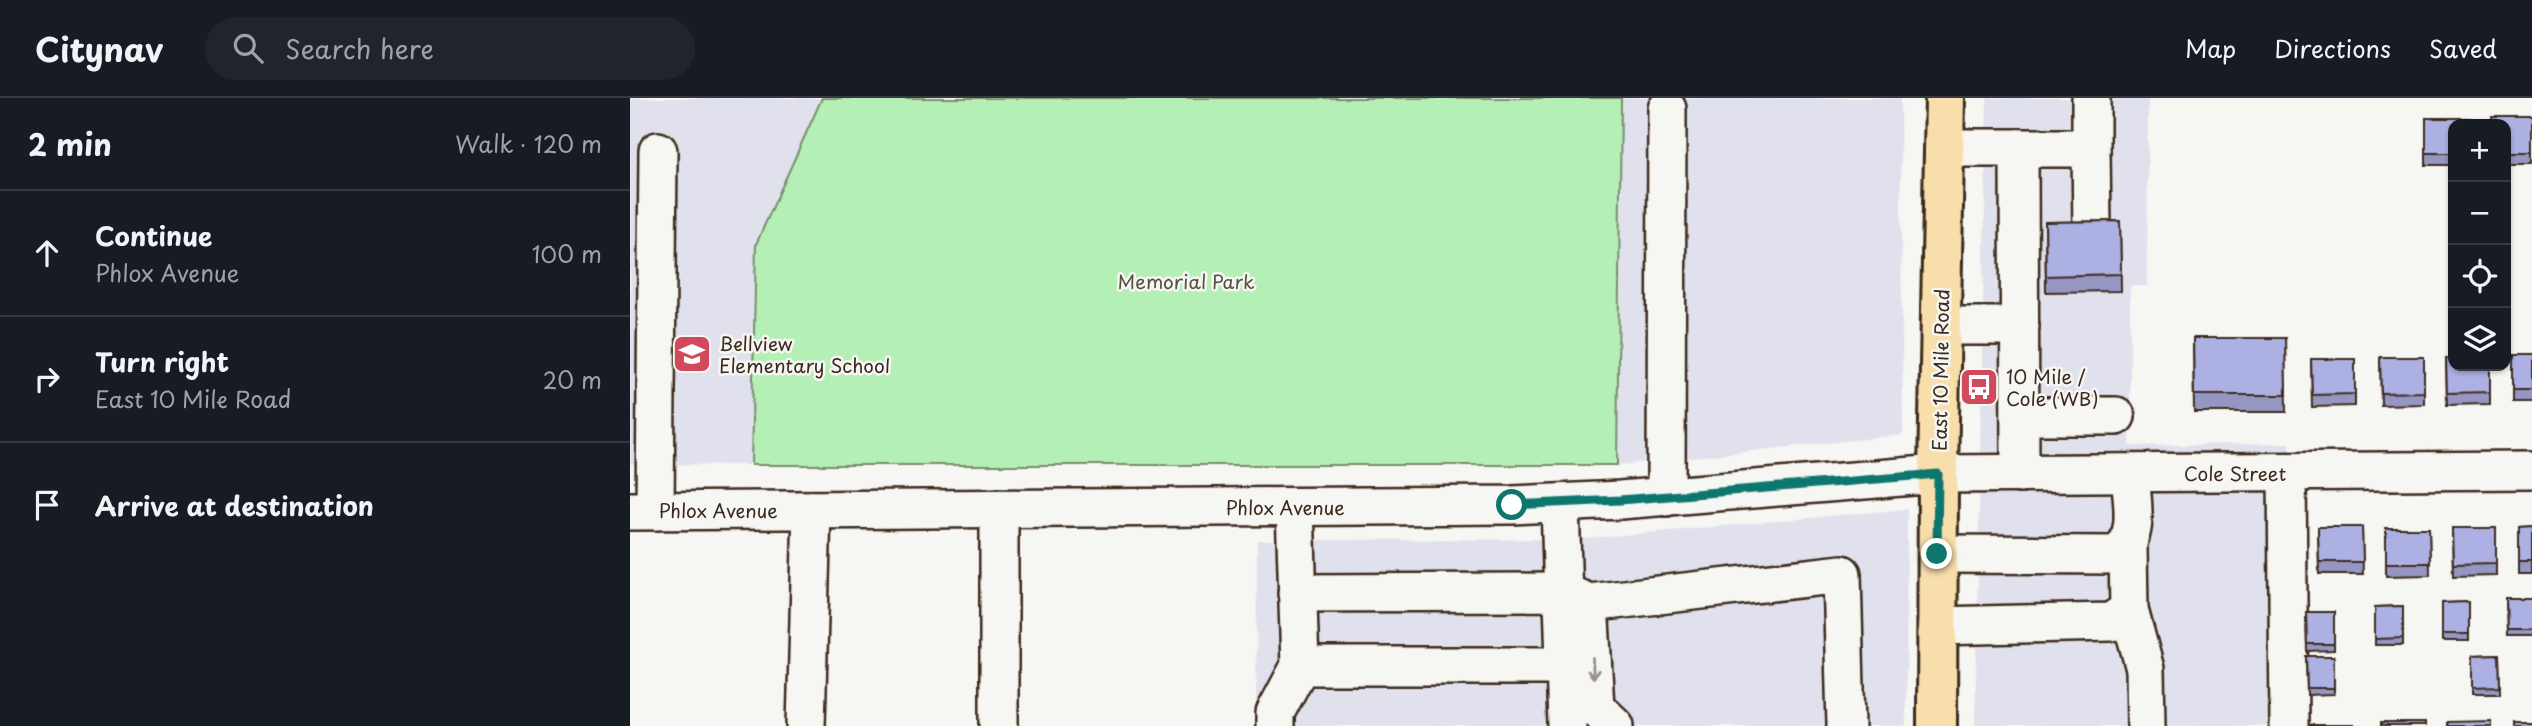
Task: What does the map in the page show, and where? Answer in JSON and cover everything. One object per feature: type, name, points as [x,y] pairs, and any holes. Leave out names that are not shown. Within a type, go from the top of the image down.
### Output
[{"type":"main road","name":"East 10 Mile Road","points":[[1937,726],[1938,474],[1945,98]]},
{"type":"street","points":[[2091,98],[2092,230]]},
{"type":"street","points":[[1666,496],[1667,109]]},
{"type":"street","points":[[1944,148],[2091,149]]},
{"type":"street","points":[[2019,148],[2020,474]]},
{"type":"street","points":[[643,511],[658,151]]},
{"type":"street","points":[[1941,326],[2020,326]]},
{"type":"street","points":[[2020,416],[2116,416]]},
{"type":"street","name":"Cole Street","points":[[1938,474],[2532,471]]},
{"type":"street","points":[[2287,472],[2290,726]]},
{"type":"street","name":"Phlox Avenue","points":[[643,511],[1560,503],[1938,474]]},
{"type":"street","points":[[2130,474],[2134,525],[2128,546],[2129,610],[2145,669],[2146,726]]},
{"type":"street","points":[[1560,503],[1595,707],[1615,726]]},
{"type":"street","points":[[1275,726],[1275,713],[1300,666],[1295,507]]},
{"type":"street","points":[[999,508],[999,726]]},
{"type":"street","points":[[806,726],[812,510]]},
{"type":"street","points":[[1937,554],[2119,555],[2128,546]]},
{"type":"street","points":[[1297,593],[1576,597],[1842,574],[1846,726]]},
{"type":"street","points":[[1567,726],[1565,666],[1576,597]]},
{"type":"street","points":[[1937,626],[2111,622],[2129,610]]},
{"type":"street","points":[[1300,666],[1565,666]]},
{"type":"shaded area","name":"Bellview Elementary School","points":[[630,98],[822,98],[756,244],[751,465],[630,464]]},
{"type":"shaded area","points":[[1621,98],[1900,98],[1903,435],[1617,465]]},
{"type":"shaded area","points":[[1987,98],[2148,98],[2147,286],[2130,286],[2130,446],[2290,443],[2293,726],[1975,726]]},
{"type":"shaded area","points":[[1907,509],[1906,726],[1256,726],[1257,540],[1581,539]]},
{"type":"green space","name":"Memorial Park","points":[[822,98],[1621,98],[1617,465],[751,465],[756,244]]},
{"type":"building","points":[[2492,116],[2532,116],[2532,152],[2511,152],[2511,119],[2492,119]]},
{"type":"building","points":[[2426,118],[2470,118],[2448,119],[2448,153],[2426,153]]},
{"type":"building","points":[[2120,221],[2121,274],[2046,276],[2045,222]]},
{"type":"building","points":[[2193,338],[2285,338],[2286,395],[2194,395]]},
{"type":"building","points":[[2513,355],[2532,355],[2532,390],[2513,390]]},
{"type":"building","points":[[2380,357],[2424,357],[2424,392],[2381,393]]},
{"type":"building","points":[[2446,358],[2448,371],[2490,371],[2490,392],[2447,393]]},
{"type":"building","points":[[2311,359],[2355,359],[2355,394],[2312,395]]},
{"type":"building","points":[[2532,526],[2532,562],[2519,562],[2519,527]]},
{"type":"building","points":[[2318,527],[2362,527],[2363,562],[2319,562]]},
{"type":"building","points":[[2386,528],[2429,528],[2430,563],[2386,563]]},
{"type":"building","points":[[2452,528],[2496,528],[2496,563],[2453,564]]},
{"type":"building","points":[[2506,598],[2532,598],[2532,630],[2507,630]]},
{"type":"building","points":[[2469,602],[2469,634],[2442,634],[2442,603]]},
{"type":"building","points":[[2403,606],[2403,638],[2375,639],[2375,607]]},
{"type":"building","points":[[2306,612],[2334,612],[2334,644],[2307,644]]},
{"type":"building","points":[[2499,655],[2500,687],[2472,688],[2472,656]]},
{"type":"building","points":[[2306,656],[2334,656],[2334,688],[2307,688]]},
{"type":"building","points":[[2491,721],[2491,726],[2447,726],[2447,722]]},
{"type":"building","points":[[2514,722],[2532,722],[2532,726],[2514,726]]},
{"type":"building","points":[[2381,723],[2425,723],[2425,726],[2381,726]]},
{"type":"building","points":[[2354,725],[2354,726],[2311,726]]},
{"type":"place","name":"Bellview Elementary School","points":[[692,354]]},
{"type":"place","name":"10 Mile / Cole (WB)","points":[[1979,387]]},
{"type":"route","points":[[1512,505],[1620,500],[1938,474],[1937,554]]}]
